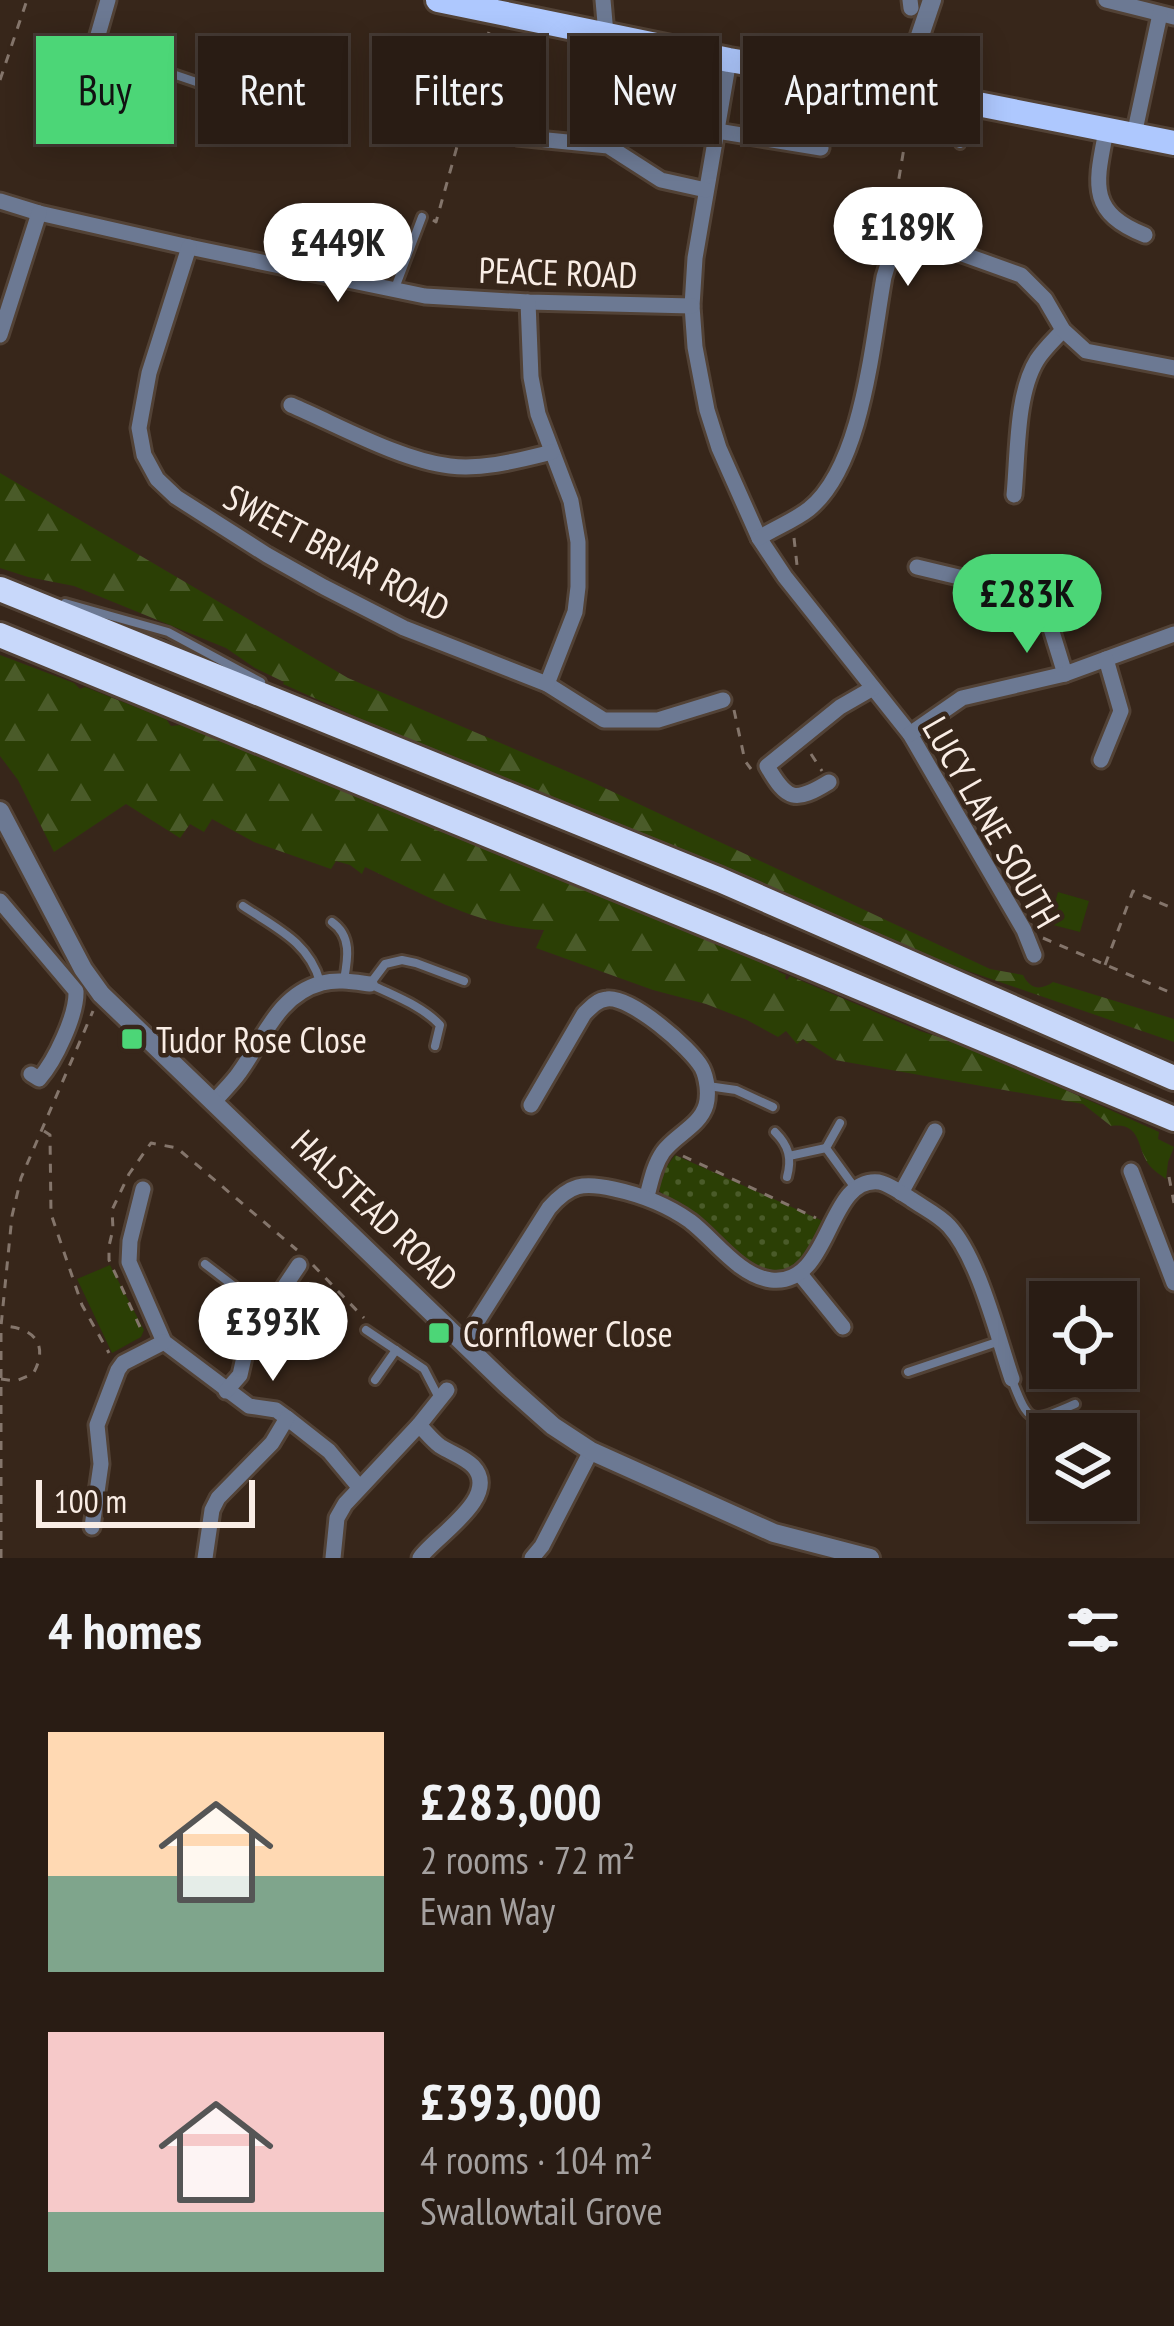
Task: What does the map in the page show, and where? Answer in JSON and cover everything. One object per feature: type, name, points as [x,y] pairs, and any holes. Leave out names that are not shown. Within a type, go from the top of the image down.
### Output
[{"type":"highway","points":[[0,587],[721,880],[1174,1078]]},
{"type":"highway","points":[[0,635],[1174,1119]]},
{"type":"highway","points":[[1088,1039],[1174,1065]]},
{"type":"highway","points":[[1038,1061],[1174,1135]]},
{"type":"main road","points":[[438,0],[614,36]]},
{"type":"main road","points":[[719,58],[743,62]]},
{"type":"main road","points":[[980,106],[1174,143]]},
{"type":"street","points":[[97,36],[108,0]]},
{"type":"street","points":[[603,0],[606,34]]},
{"type":"street","points":[[922,36],[932,0]]},
{"type":"street","points":[[1106,0],[1167,16],[1134,135]]},
{"type":"street","name":"LUCY LANE SOUTH","points":[[719,118],[729,60]]},
{"type":"street","points":[[1106,130],[1098,176],[1100,196],[1121,226],[1145,235]]},
{"type":"street","points":[[719,131],[821,148]]},
{"type":"street","points":[[546,140],[608,146],[661,180],[706,190]]},
{"type":"street","name":"LUCY LANE SOUTH","points":[[715,144],[695,258],[692,306],[695,347],[719,448],[760,538],[910,734],[1034,955]]},
{"type":"street","name":"PEACE ROAD","points":[[0,201],[424,296],[692,306]]},
{"type":"street","points":[[0,334],[39,213]]},
{"type":"street","points":[[760,538],[808,509],[826,489],[851,443],[892,251],[901,245],[926,241],[1021,275],[1045,299],[1063,331],[1086,351],[1174,368]]},
{"type":"street","name":"SWEET BRIAR ROAD","points":[[190,247],[149,373],[139,428],[144,455],[157,479],[176,497],[323,587],[404,628],[547,685],[604,720],[658,719],[723,700]]},
{"type":"street","points":[[528,302],[531,377],[538,414],[571,501],[578,542],[574,612],[547,685]]},
{"type":"street","points":[[1014,495],[1029,376],[1039,356],[1063,331]]},
{"type":"street","points":[[291,405],[410,456],[448,466],[502,464],[552,452]]},
{"type":"street","points":[[916,567],[1026,593],[1044,606],[1065,674]]},
{"type":"street","points":[[910,734],[962,698],[1065,674],[1174,634]]},
{"type":"street","points":[[1101,760],[1121,711],[1106,659]]},
{"type":"street","points":[[829,782],[805,796],[793,796],[760,768],[873,688]]},
{"type":"street","name":"HALSTEAD ROAD","points":[[1,814],[100,994],[553,1426],[591,1451],[774,1533],[870,1558]]},
{"type":"street","points":[[0,902],[76,991],[76,1005],[50,1067],[39,1079],[31,1074]]},
{"type":"street","points":[[214,1102],[290,1000],[320,984],[370,984]]},
{"type":"street","points":[[531,1105],[594,1003],[626,1001],[647,1014],[702,1069],[707,1085],[706,1107],[664,1149],[647,1196]]},
{"type":"street","points":[[902,1193],[934,1131]]},
{"type":"street","points":[[1131,1171],[1174,1283]]},
{"type":"street","points":[[464,1342],[549,1208],[573,1187],[587,1185],[647,1196],[690,1221],[758,1276],[772,1281],[800,1274],[849,1194],[880,1182],[945,1221],[959,1239],[971,1259],[1012,1379]]},
{"type":"street","points":[[143,1189],[129,1262],[158,1346],[249,1406],[276,1410],[328,1451],[359,1486]]},
{"type":"street","points":[[226,1391],[240,1375],[248,1344],[267,1311],[299,1265]]},
{"type":"street","points":[[800,1274],[843,1328]]},
{"type":"street","points":[[92,1527],[101,1464],[98,1425],[118,1370],[158,1346]]},
{"type":"street","points":[[333,1558],[338,1518],[359,1486],[443,1394]]},
{"type":"street","points":[[205,1558],[218,1498],[272,1443],[286,1418]]},
{"type":"street","points":[[419,1425],[474,1467],[480,1486],[474,1502],[420,1558]]},
{"type":"street","points":[[532,1558],[591,1451]]},
{"type":"lane","points":[[394,291],[422,217]]},
{"type":"lane","points":[[243,906],[303,947],[320,984]]},
{"type":"lane","points":[[332,922],[346,937],[344,981]]},
{"type":"lane","points":[[435,1046],[440,1031],[436,1020],[370,984],[385,964],[402,961],[464,981]]},
{"type":"lane","points":[[707,1085],[736,1090],[772,1107]]},
{"type":"lane","points":[[789,1156],[826,1148],[840,1123]]},
{"type":"lane","points":[[775,1132],[789,1156],[787,1177]]},
{"type":"lane","points":[[826,1148],[856,1190]]},
{"type":"lane","points":[[205,1264],[267,1311]]},
{"type":"lane","points":[[367,1326],[424,1369],[443,1394]]},
{"type":"lane","points":[[908,1372],[999,1341]]},
{"type":"lane","points":[[375,1380],[396,1350]]},
{"type":"lane","points":[[1012,1379],[1024,1411],[1032,1417],[1075,1404]]},
{"type":"path","points":[[0,80],[27,0]]},
{"type":"path","points":[[488,36],[493,13]]},
{"type":"path","points":[[422,217],[436,222],[459,144]]},
{"type":"path","points":[[892,251],[888,243],[901,144]]},
{"type":"path","points":[[792,518],[800,596]]},
{"type":"path","points":[[723,700],[727,710],[734,709],[746,760],[760,768]]},
{"type":"path","points":[[801,738],[829,782]]},
{"type":"path","points":[[1105,964],[1133,891],[1174,909]]},
{"type":"path","points":[[1024,930],[1174,994]]},
{"type":"path","points":[[1,1558],[1,1326],[12,1216],[21,1178],[100,994]]},
{"type":"path","points":[[42,1130],[50,1135],[51,1214],[82,1305],[118,1370]]},
{"type":"path","points":[[158,1346],[125,1298],[109,1260],[112,1210],[151,1143],[177,1148],[209,1173],[315,1267],[367,1326]]},
{"type":"path","points":[[664,1149],[831,1227]]},
{"type":"path","points":[[1169,1177],[1174,1203]]},
{"type":"path","points":[[0,1214],[12,1216]]},
{"type":"path","points":[[1,1326],[28,1331],[40,1354],[30,1375],[16,1381],[1,1379]]},
{"type":"green space","points":[[0,473],[348,678],[592,782],[990,969],[1023,975],[1036,987],[1053,982],[1174,1019],[1174,1042],[936,960],[481,773],[283,684],[226,648],[74,586],[0,568]]},
{"type":"green space","points":[[0,655],[775,965],[787,980],[790,976],[920,1031],[968,1046],[1159,1132],[1158,1139],[1174,1147],[1166,1179],[1150,1166],[1129,1128],[1111,1126],[1083,1104],[835,1060],[803,1039],[797,1044],[786,1031],[778,1037],[706,1004],[536,948],[544,930],[475,916],[365,867],[362,874],[336,861],[331,869],[254,842],[212,819],[204,832],[190,824],[180,838],[126,804],[54,852],[18,780],[0,756]]},
{"type":"green space","points":[[1058,892],[1089,901],[1080,932],[1049,924]]},
{"type":"green space","points":[[675,1155],[825,1222],[790,1268],[759,1270],[660,1192],[661,1177]]},
{"type":"green space","points":[[110,1265],[144,1330],[141,1337],[112,1353],[77,1279]]},
{"type":"place","name":"Tudor Rose Close","points":[[132,1039]]},
{"type":"place","name":"Cornflower Close","points":[[439,1333]]}]
